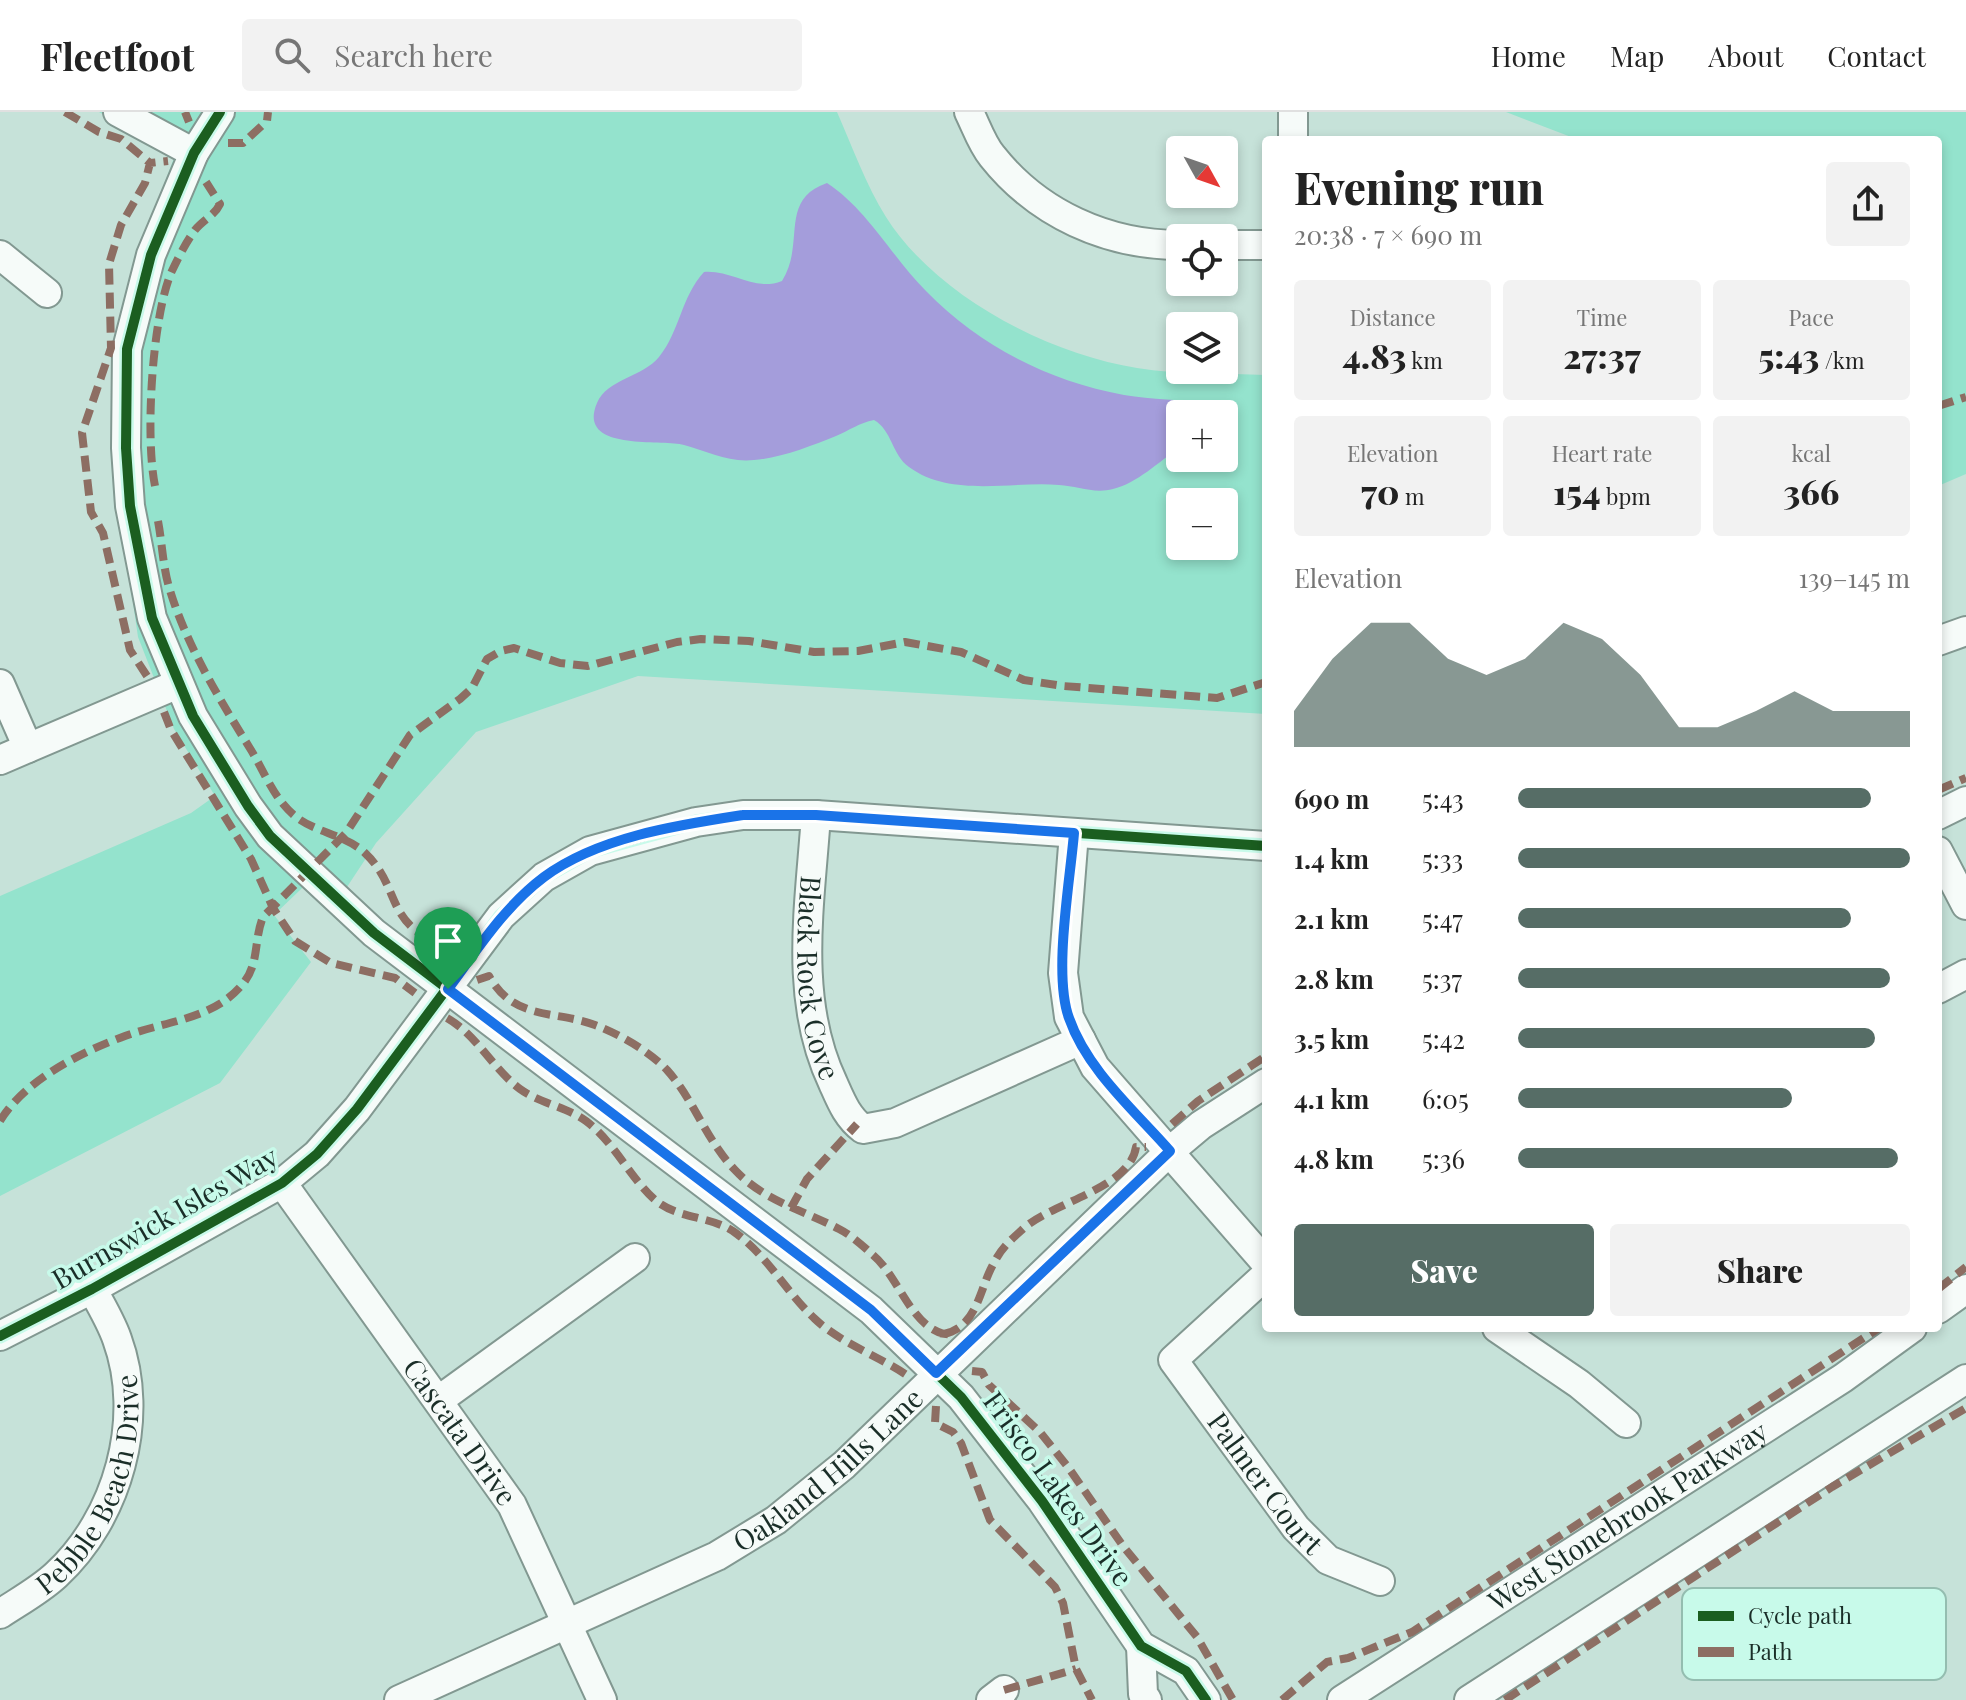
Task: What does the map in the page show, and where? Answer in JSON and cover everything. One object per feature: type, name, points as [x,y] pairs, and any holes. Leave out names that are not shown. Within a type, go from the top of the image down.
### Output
[{"type":"street","points":[[118,112],[194,153]]},
{"type":"street","name":"Frisco Lakes Drive","points":[[220,112],[194,153],[151,255],[127,349],[126,448],[130,506],[152,618],[193,716],[270,836],[374,933],[871,1310],[961,1397],[1042,1501],[1141,1646],[1186,1671],[1206,1700]]},
{"type":"street","points":[[969,112],[990,154],[1024,188],[1072,221],[1110,238],[1166,244]]},
{"type":"street","points":[[1293,112],[1293,136]]},
{"type":"street","points":[[1238,245],[1262,245]]},
{"type":"street","points":[[0,255],[47,293]]},
{"type":"street","points":[[1942,640],[1966,631]]},
{"type":"street","points":[[0,684],[28,748]]},
{"type":"street","points":[[0,760],[178,684]]},
{"type":"street","points":[[1942,813],[1966,801]]},
{"type":"street","name":"Burnswick Isles Way","points":[[0,1336],[92,1289],[282,1183],[317,1154],[357,1109],[501,916],[544,877],[590,851],[696,822],[743,815],[816,815],[1262,846]]},
{"type":"street","name":"Black Rock Cove","points":[[816,815],[806,987],[819,1054],[850,1120],[863,1129],[895,1123],[1081,1040]]},
{"type":"street","points":[[1074,833],[1063,973],[1069,1017],[1095,1067],[1262,1258]]},
{"type":"street","points":[[1942,859],[1966,905]]},
{"type":"street","points":[[1942,987],[1966,974]]},
{"type":"street","name":"Oakland Hills Lane","points":[[399,1700],[717,1556],[776,1520],[844,1465],[936,1373],[1170,1151],[1212,1118],[1262,1086]]},
{"type":"street","name":"Cascata Drive","points":[[282,1183],[512,1505],[602,1700]]},
{"type":"street","points":[[439,1400],[635,1258]]},
{"type":"street","name":"Palmer Court","points":[[1262,1279],[1173,1360],[1296,1528],[1328,1560],[1380,1581]]},
{"type":"street","name":"Pebble Beach Drive","points":[[0,1614],[56,1575],[90,1533],[114,1488],[129,1430],[125,1372],[117,1338],[92,1289]]},
{"type":"street","points":[[1942,1306],[1966,1289]]},
{"type":"street","points":[[1503,1332],[1579,1384],[1626,1423]]},
{"type":"street","name":"West Stonebrook Parkway","points":[[1342,1700],[1843,1378],[1906,1332]]},
{"type":"street","points":[[1469,1700],[1966,1379]]},
{"type":"street","points":[[1141,1646],[1143,1694],[1147,1700]]},
{"type":"green space","points":[[99,112],[837,112],[879,205],[907,246],[964,296],[997,317],[1067,350],[1103,361],[1166,372],[1166,384],[1238,384],[1238,374],[1262,375],[1262,714],[638,676],[476,732],[376,843],[347,887],[324,867],[274,915],[311,962],[220,1083],[0,1196],[0,896],[191,813],[215,796],[174,729],[138,637],[111,451],[116,355],[141,246],[175,155]]},
{"type":"green space","points":[[1506,112],[1966,112],[1966,474],[1942,484],[1942,136],[1569,136]]},
{"type":"shaded area","points":[[827,183],[841,194],[855,206],[926,291],[947,311],[992,344],[1069,381],[1124,395],[1171,400],[1166,400],[1166,458],[1122,486],[1099,491],[1040,484],[962,485],[926,477],[909,467],[899,456],[885,430],[874,420],[796,451],[745,460],[673,443],[624,440],[598,429],[594,419],[602,395],[659,357],[672,336],[690,292],[704,272],[762,284],[782,281],[789,267],[798,211],[812,191]]},
{"type":"marked path","points":[[65,112],[99,132],[121,139],[150,163]]},
{"type":"marked path","points":[[185,112],[189,122]]},
{"type":"marked path","points":[[228,143],[243,143],[267,121],[268,112]]},
{"type":"marked path","points":[[147,676],[130,650],[103,533],[91,512],[82,433],[111,348],[109,264],[121,225],[145,183],[150,163],[168,161]]},
{"type":"marked path","points":[[155,486],[151,409],[159,319],[164,293],[182,251],[195,230],[220,204],[206,182]]},
{"type":"marked path","points":[[1942,405],[1966,397]]},
{"type":"marked path","points":[[158,521],[167,579],[194,651],[276,794],[295,816],[365,853],[377,866],[402,916],[425,937],[445,946],[446,955]]},
{"type":"marked path","points":[[0,1121],[39,1080],[73,1059],[125,1036],[206,1011],[233,994],[249,974],[263,917],[346,833],[410,735],[472,688],[487,659],[501,651],[514,648],[560,663],[588,666],[677,642],[701,639],[749,641],[814,652],[858,651],[905,642],[961,652],[1024,680],[1063,686],[1217,698],[1262,683]]},
{"type":"marked path","points":[[164,712],[171,730],[251,859],[273,908],[295,941],[331,963],[395,978],[415,993]]},
{"type":"marked path","points":[[1942,788],[1966,778]]},
{"type":"marked path","points":[[477,980],[489,976],[510,1001],[536,1012],[595,1025],[624,1038],[652,1056],[667,1070],[716,1146],[746,1181],[857,1241],[882,1264],[922,1321],[944,1334],[943,1342]]},
{"type":"marked path","points":[[447,1018],[467,1033],[520,1089],[578,1116],[596,1129],[637,1180],[663,1206],[717,1223],[737,1234],[825,1328],[908,1376]]},
{"type":"marked path","points":[[1172,1124],[1198,1101],[1262,1059]]},
{"type":"marked path","points":[[791,1208],[807,1179],[857,1124]]},
{"type":"marked path","points":[[944,1334],[956,1330],[971,1314],[998,1256],[1016,1235],[1037,1219],[1106,1184],[1131,1161],[1136,1147],[1146,1147]]},
{"type":"marked path","points":[[1942,1286],[1966,1267]]},
{"type":"marked path","points":[[1282,1700],[1327,1662],[1348,1658],[1412,1632],[1873,1332]]},
{"type":"marked path","points":[[972,1371],[982,1372],[989,1385],[1040,1432],[1068,1467],[1123,1546],[1197,1637],[1233,1700]]},
{"type":"marked path","points":[[936,1406],[935,1423],[953,1432],[961,1443],[990,1520],[1055,1587],[1063,1603],[1076,1669],[1092,1700]]},
{"type":"marked path","points":[[1505,1700],[1832,1487],[1966,1408]]},
{"type":"marked path","points":[[1004,1690],[1076,1669]]},
{"type":"cycle path","points":[[220,112],[194,153],[151,255],[127,349],[126,448],[130,506],[152,618],[193,716],[248,806],[270,836],[374,933],[871,1310],[961,1397],[1042,1501],[1141,1646],[1186,1671],[1206,1700]]},
{"type":"cycle path","points":[[0,1336],[92,1289],[282,1183],[317,1154],[357,1109],[501,916],[544,877],[590,851],[696,822],[743,815],[816,815],[1262,846]]},
{"type":"route","points":[[743,815],[816,815],[1074,833],[1063,973],[1069,1017],[1095,1067],[1170,1151],[936,1373],[871,1310],[448,989],[501,916],[544,877],[590,851],[696,822],[743,815]]}]
